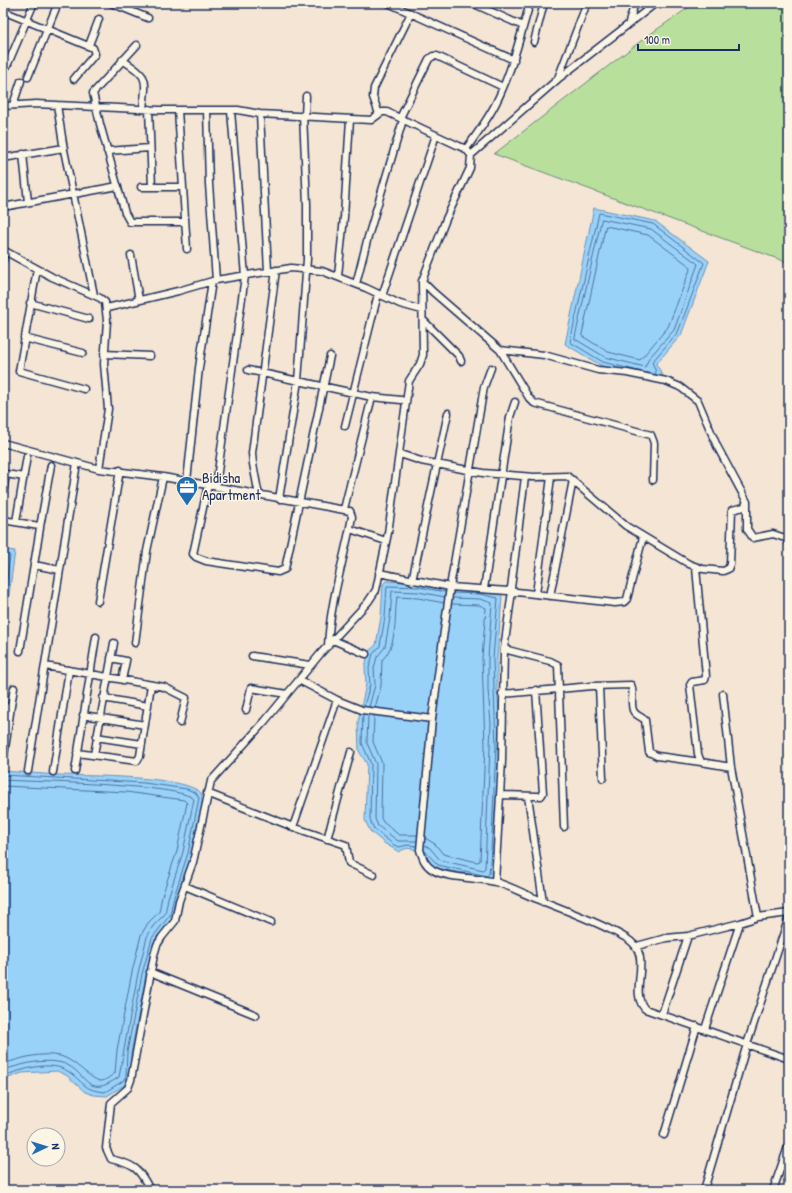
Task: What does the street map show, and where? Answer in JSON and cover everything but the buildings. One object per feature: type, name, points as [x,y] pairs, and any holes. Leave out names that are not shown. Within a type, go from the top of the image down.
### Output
[{"type":"street","points":[[7,66],[34,3]]},
{"type":"street","points":[[28,77],[58,3]]},
{"type":"street","points":[[111,3],[148,18]]},
{"type":"street","points":[[388,3],[514,60]]},
{"type":"street","points":[[472,3],[523,26]]},
{"type":"street","points":[[466,149],[488,117],[503,87],[514,60],[531,3],[543,5],[534,42]]},
{"type":"street","points":[[558,79],[587,3]]},
{"type":"street","points":[[629,23],[635,3]]},
{"type":"street","points":[[471,156],[558,79],[656,3]]},
{"type":"street","points":[[3,11],[93,48],[95,54],[74,79]]},
{"type":"street","points":[[379,114],[374,101],[374,88],[411,13]]},
{"type":"street","points":[[88,45],[99,19]]},
{"type":"street","points":[[137,45],[93,93],[108,151],[125,213],[130,222],[185,222]]},
{"type":"street","points":[[356,284],[402,119],[429,59],[433,56],[437,56],[503,87]]},
{"type":"street","points":[[122,60],[137,69],[144,76],[146,85],[146,109],[152,187]]},
{"type":"street","points":[[13,105],[21,81]]},
{"type":"street","points":[[279,499],[298,381],[306,268],[308,229],[304,115],[306,96]]},
{"type":"street","points":[[57,105],[64,148],[94,295]]},
{"type":"street","points":[[3,106],[57,105],[178,110],[231,110],[260,114],[304,115],[371,120],[382,112],[387,112],[466,149],[471,156],[470,168],[446,219],[422,280],[422,310],[424,321],[423,355],[420,364],[409,381],[400,454],[386,541],[373,596],[310,665],[266,721],[211,781],[207,793],[197,844],[185,886],[179,901],[175,922],[157,945],[150,972],[131,1080],[128,1088],[111,1104],[106,1148],[111,1159],[130,1163],[138,1168],[150,1190]]},
{"type":"street","points":[[178,110],[187,248]]},
{"type":"street","points":[[187,481],[199,368],[214,280],[207,110]]},
{"type":"street","points":[[216,486],[244,276],[231,110]]},
{"type":"street","points":[[260,114],[268,271]]},
{"type":"street","points":[[338,276],[344,217],[350,119]]},
{"type":"street","points":[[345,426],[380,295],[436,135]]},
{"type":"street","points":[[3,158],[64,148]]},
{"type":"street","points":[[108,151],[150,148]]},
{"type":"street","points":[[23,154],[28,202]]},
{"type":"street","points":[[3,207],[118,186]]},
{"type":"street","points":[[141,187],[183,187]]},
{"type":"street","points":[[3,260],[3,251],[37,269],[94,295],[105,302],[107,308],[104,354],[108,409],[99,469]]},
{"type":"street","points":[[131,255],[139,300]]},
{"type":"street","points":[[107,308],[214,280],[268,271],[306,268],[338,276],[404,306],[422,310]]},
{"type":"street","points":[[37,269],[19,371],[84,389]]},
{"type":"street","points":[[259,496],[252,464],[252,453],[276,270]]},
{"type":"street","points":[[422,280],[433,292],[500,350],[534,404],[651,435],[654,443],[653,480]]},
{"type":"street","points":[[30,302],[89,319]]},
{"type":"street","points":[[424,321],[458,356],[461,362]]},
{"type":"street","points":[[24,338],[83,353]]},
{"type":"street","points":[[500,350],[544,355],[598,370],[627,373],[666,381],[680,387],[698,401],[717,446],[747,502],[747,529],[753,538],[773,534],[788,539],[789,543]]},
{"type":"street","points":[[104,354],[150,356]]},
{"type":"street","points":[[208,485],[193,548],[193,554],[196,558],[206,561],[282,572],[285,569],[330,356]]},
{"type":"street","points":[[491,368],[484,387],[450,587],[432,719],[420,850],[423,860],[433,870],[441,873],[495,882],[612,931],[637,946],[666,938],[688,936],[758,917],[789,913]]},
{"type":"street","points":[[248,370],[263,372],[324,388],[372,397],[402,400]]},
{"type":"street","points":[[344,509],[372,397]]},
{"type":"street","points":[[484,589],[500,475],[510,417],[515,402]]},
{"type":"street","points":[[412,581],[448,413]]},
{"type":"street","points":[[3,443],[99,469],[120,470],[164,476],[259,496],[350,511],[352,517],[341,560],[331,616],[328,646]]},
{"type":"street","points":[[400,454],[438,464],[500,475],[551,477],[562,475],[567,476],[614,517],[643,537],[696,568],[723,571],[728,569],[730,564],[732,510],[744,507],[747,502]]},
{"type":"street","points":[[16,522],[27,456]]},
{"type":"street","points":[[28,771],[76,463]]},
{"type":"street","points":[[20,651],[51,465]]},
{"type":"street","points":[[98,601],[120,470]]},
{"type":"street","points":[[3,493],[6,474],[24,477]]},
{"type":"street","points":[[135,643],[148,546],[164,476]]},
{"type":"street","points":[[495,882],[500,795],[504,649],[525,476]]},
{"type":"street","points":[[536,594],[551,477]]},
{"type":"street","points":[[550,596],[573,480]]},
{"type":"street","points":[[3,520],[40,527]]},
{"type":"street","points":[[350,529],[386,541]]},
{"type":"street","points":[[379,573],[412,581],[450,587],[510,591],[615,603],[624,602],[627,599],[643,537]]},
{"type":"street","points":[[34,565],[60,570]]},
{"type":"street","points":[[696,568],[706,676],[705,680],[701,682],[692,682],[690,692],[701,762]]},
{"type":"street","points":[[74,771],[96,637]]},
{"type":"street","points":[[333,640],[366,654]]},
{"type":"street","points":[[94,755],[114,642]]},
{"type":"street","points":[[504,649],[555,662],[559,669],[564,827]]},
{"type":"street","points":[[252,656],[310,665]]},
{"type":"street","points":[[111,658],[126,661],[122,680]]},
{"type":"street","points":[[45,666],[164,687],[186,698],[180,723]]},
{"type":"street","points":[[53,772],[69,670]]},
{"type":"street","points":[[299,680],[337,700],[370,712],[432,719]]},
{"type":"street","points":[[502,694],[536,690],[629,684],[632,686],[632,708],[634,712],[645,720],[648,749],[652,755],[731,767]]},
{"type":"street","points":[[77,753],[137,761],[139,759],[142,744],[151,685]]},
{"type":"street","points":[[599,686],[603,778]]},
{"type":"street","points":[[3,763],[14,688]]},
{"type":"street","points":[[246,710],[251,688],[287,694]]},
{"type":"street","points":[[500,795],[540,796],[543,793],[536,690]]},
{"type":"street","points":[[723,694],[731,767],[758,917]]},
{"type":"street","points":[[103,698],[148,706]]},
{"type":"street","points":[[293,827],[337,700]]},
{"type":"street","points":[[3,710],[11,706]]},
{"type":"street","points":[[83,715],[145,725]]},
{"type":"street","points":[[96,737],[142,744]]},
{"type":"street","points":[[327,839],[351,752]]},
{"type":"street","points":[[207,793],[346,846],[349,863],[374,875]]},
{"type":"street","points":[[528,796],[543,902]]},
{"type":"street","points":[[185,886],[271,922]]},
{"type":"street","points":[[704,1190],[747,1044],[789,918]]},
{"type":"street","points":[[704,1029],[740,923]]},
{"type":"street","points":[[662,1014],[688,936]]},
{"type":"street","points":[[637,946],[640,962],[640,1004],[645,1009],[789,1059]]},
{"type":"street","points":[[150,972],[256,1015]]},
{"type":"street","points":[[664,1135],[697,1026]]},
{"type":"street","points":[[773,1190],[789,1146]]},
{"type":"green space","points":[[695,3],[789,3],[789,263],[494,154],[646,37]]},
{"type":"water","points":[[594,208],[655,221],[709,261],[681,335],[656,364],[665,379],[661,381],[602,366],[565,344]]},
{"type":"water","points":[[3,544],[8,550],[15,551],[3,638]]},
{"type":"water","points":[[386,581],[420,583],[500,593],[502,597],[497,658],[497,689],[500,722],[494,869],[492,879],[437,868],[420,853],[410,848],[399,852],[384,843],[370,831],[365,820],[367,764],[359,751],[358,722],[366,684],[365,667],[369,651],[376,645],[381,617],[383,584]]},
{"type":"water","points":[[3,771],[58,775],[111,776],[157,780],[177,783],[193,788],[202,794],[202,809],[192,854],[174,917],[156,939],[146,975],[131,1053],[130,1077],[126,1084],[107,1096],[94,1095],[85,1092],[66,1075],[57,1071],[22,1073],[3,1080]]},
{"type":"place","name":"Bidisha Apartment","points":[[187,506]]}]
